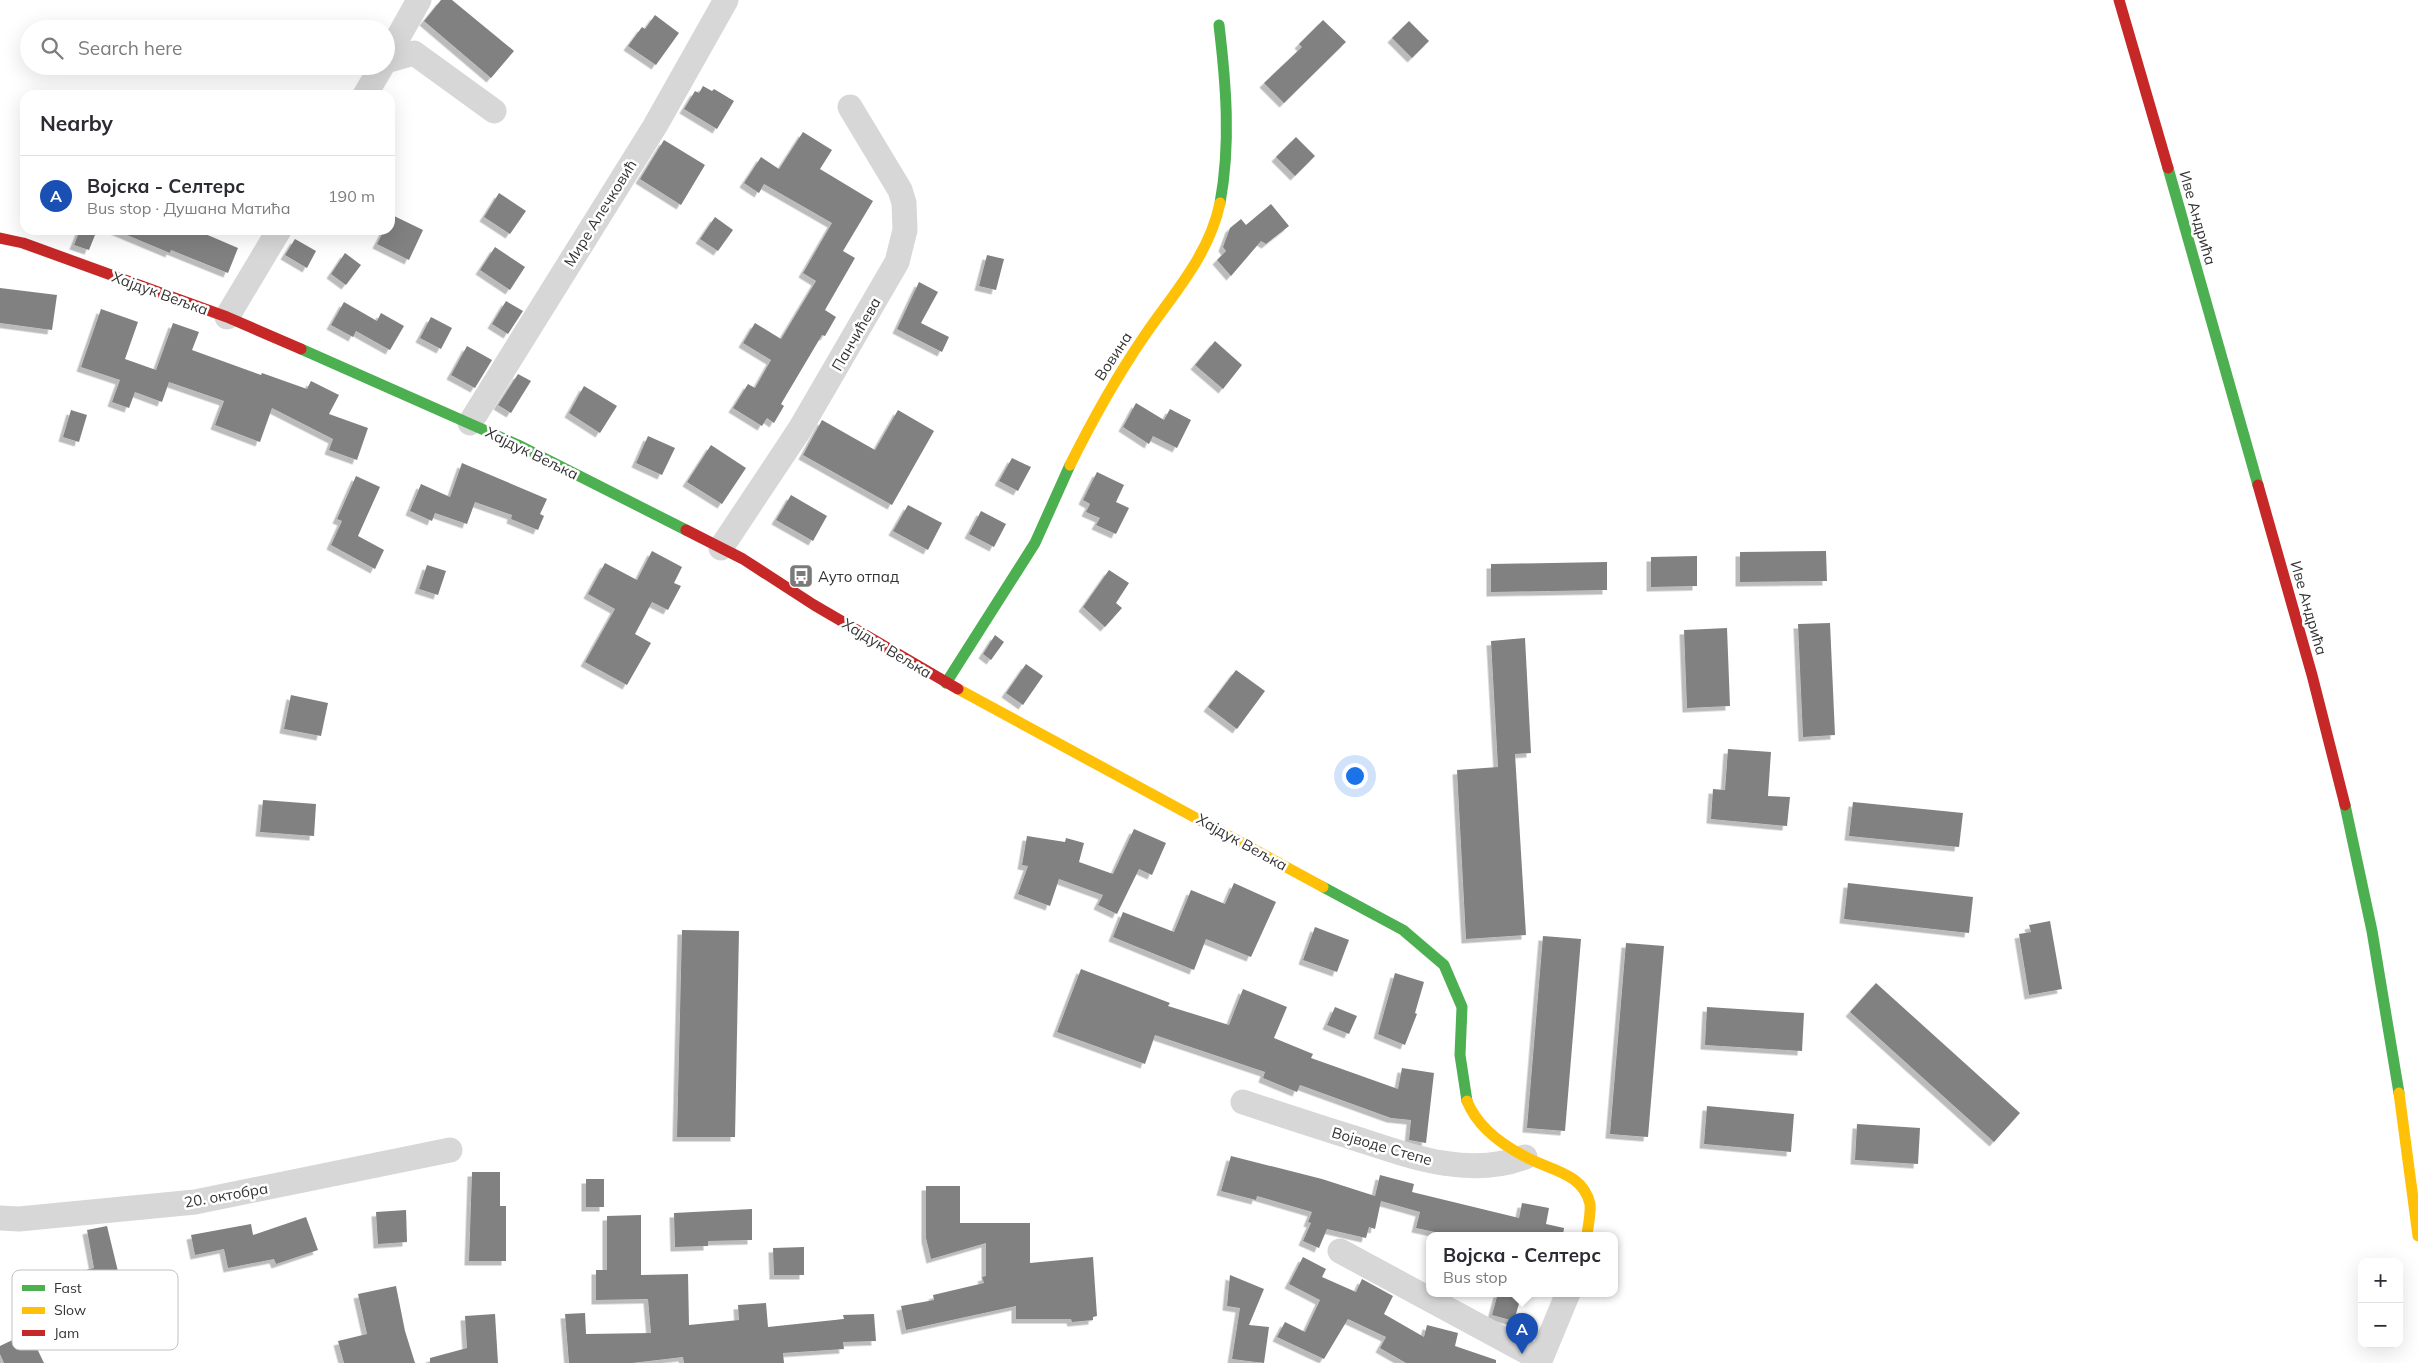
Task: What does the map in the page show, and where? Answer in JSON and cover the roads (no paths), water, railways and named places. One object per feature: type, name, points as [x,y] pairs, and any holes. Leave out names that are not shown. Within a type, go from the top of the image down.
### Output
[{"type":"street","points":[[395,44],[419,0]]},
{"type":"street","name":"Мире Алечковић","points":[[470,423],[654,126],[726,0]]},
{"type":"street","name":"Иве Андрића","points":[[2119,0],[2292,599],[2335,761],[2382,988],[2408,1153],[2418,1236]]},
{"type":"street","name":"Вовина","points":[[946,683],[1035,543],[1072,458],[1102,402],[1142,339],[1197,262],[1210,236],[1223,188],[1227,127],[1224,60],[1219,25]]},
{"type":"street","points":[[395,58],[414,53],[494,111]]},
{"type":"street","points":[[368,90],[377,75]]},
{"type":"street","name":"Панчићева","points":[[721,548],[800,430],[897,262],[902,246],[905,216],[900,190],[850,107]]},
{"type":"street","points":[[227,317],[276,235]]},
{"type":"street","name":"Хајдук Вељка","points":[[0,238],[24,243],[227,317],[470,423],[721,548],[946,683],[1403,930],[1444,965],[1462,1008],[1460,1055],[1467,1103],[1490,1134],[1525,1158],[1569,1175],[1584,1190],[1590,1205],[1587,1232]]},
{"type":"street","name":"Војводе Степе","points":[[1243,1102],[1429,1161],[1487,1166],[1500,1165],[1525,1158]]},
{"type":"street","name":"20. октобра","points":[[0,1218],[20,1219],[195,1202],[450,1150]]},
{"type":"street","points":[[1340,1251],[1540,1361],[1566,1297]]},
{"type":"place","name":"Ауто отпад","points":[[801,576]]},
{"type":"place","name":"Војска - Селтерс","points":[[1522,1354]]}]
